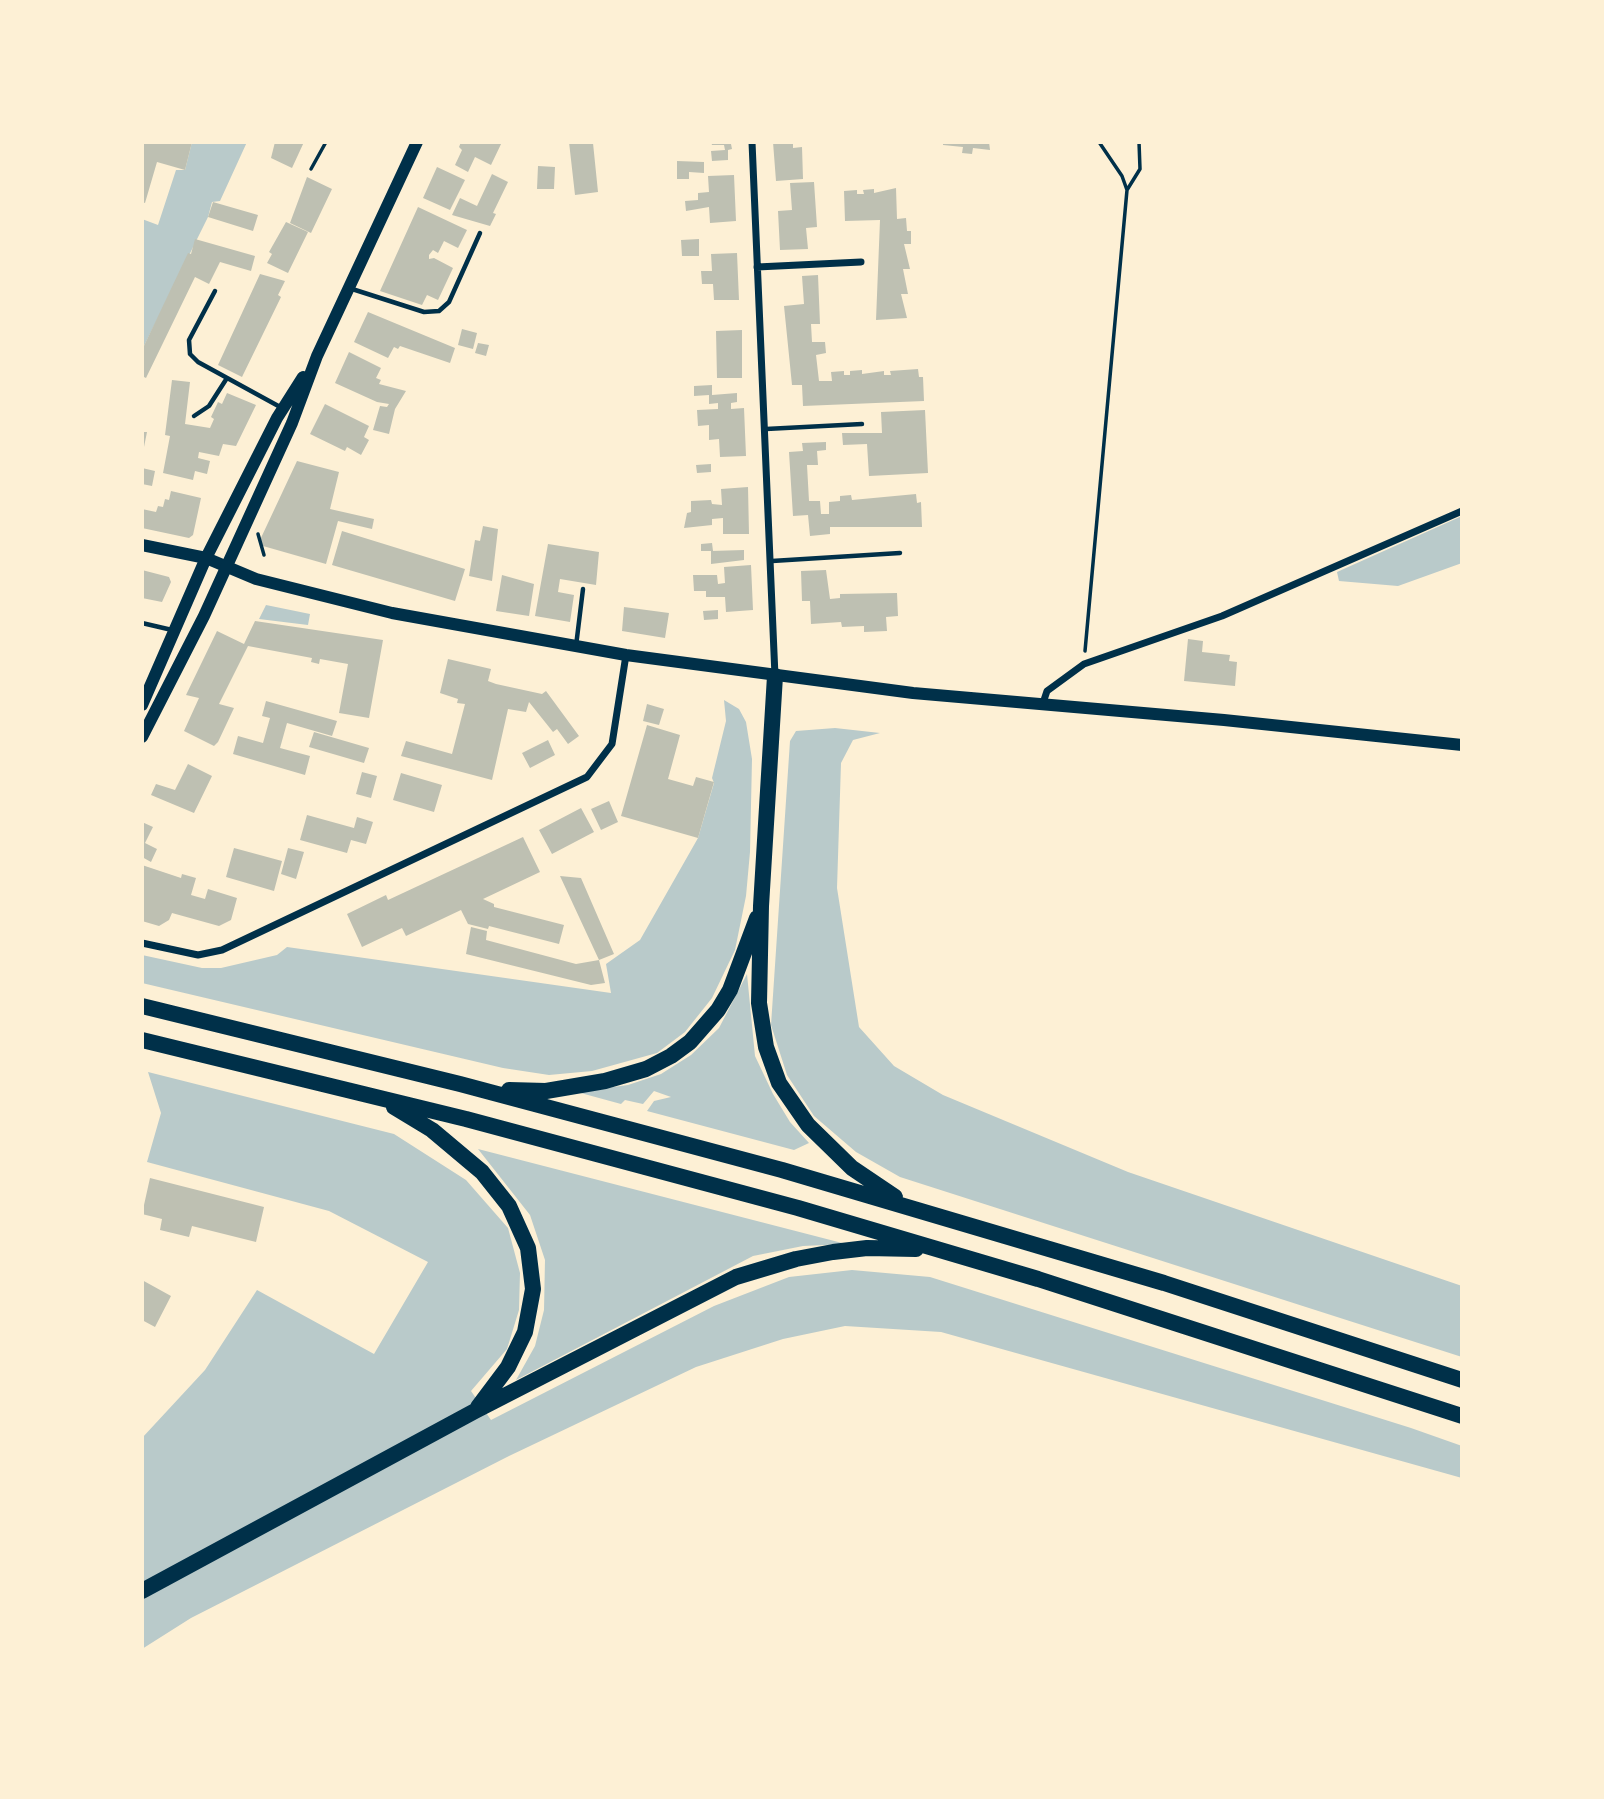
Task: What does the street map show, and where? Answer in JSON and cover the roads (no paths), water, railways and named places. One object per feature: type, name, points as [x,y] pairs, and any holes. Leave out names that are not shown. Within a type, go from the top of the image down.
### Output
[{"type":"highway","points":[[775,676],[761,906],[761,1026],[771,1064],[785,1093],[814,1132],[852,1168],[899,1199],[939,1215]]},
{"type":"highway","points":[[460,1084],[503,1090],[546,1091],[615,1079],[671,1056],[690,1042],[718,1010],[730,990],[761,906]]},
{"type":"highway","points":[[142,1006],[460,1084],[939,1215],[1164,1283],[1462,1380]]},
{"type":"highway","points":[[142,1040],[344,1088],[608,1156],[970,1258],[1462,1416]]},
{"type":"highway","points":[[344,1088],[407,1114],[458,1150],[496,1188],[520,1227],[531,1268],[530,1312],[518,1349],[475,1412]]},
{"type":"highway","points":[[142,1591],[475,1412],[716,1287],[796,1259],[867,1248],[923,1249],[970,1258]]},
{"type":"main road","points":[[142,737],[226,567],[292,423],[317,356],[417,142]]},
{"type":"main road","points":[[142,705],[206,558],[283,409],[317,356]]},
{"type":"main road","points":[[142,545],[206,558],[256,579],[393,613],[626,655],[913,693],[1043,703],[1462,745]]},
{"type":"street","points":[[752,142],[775,676]]},
{"type":"street","points":[[757,267],[861,262]]},
{"type":"street","points":[[1043,703],[1046,691],[1084,664],[1222,616],[1462,511]]},
{"type":"street","points":[[142,943],[198,955],[222,950],[587,777],[611,744],[626,655]]},
{"type":"lane","points":[[349,288],[424,312],[439,311],[449,302],[480,233]]},
{"type":"lane","points":[[215,290],[189,340],[188,349],[198,362],[283,409]]},
{"type":"lane","points":[[194,416],[209,405],[227,378]]},
{"type":"lane","points":[[766,429],[862,424]]},
{"type":"lane","points":[[772,561],[900,553]]},
{"type":"lane","points":[[576,647],[583,589]]},
{"type":"lane","points":[[143,624],[173,630]]}]
